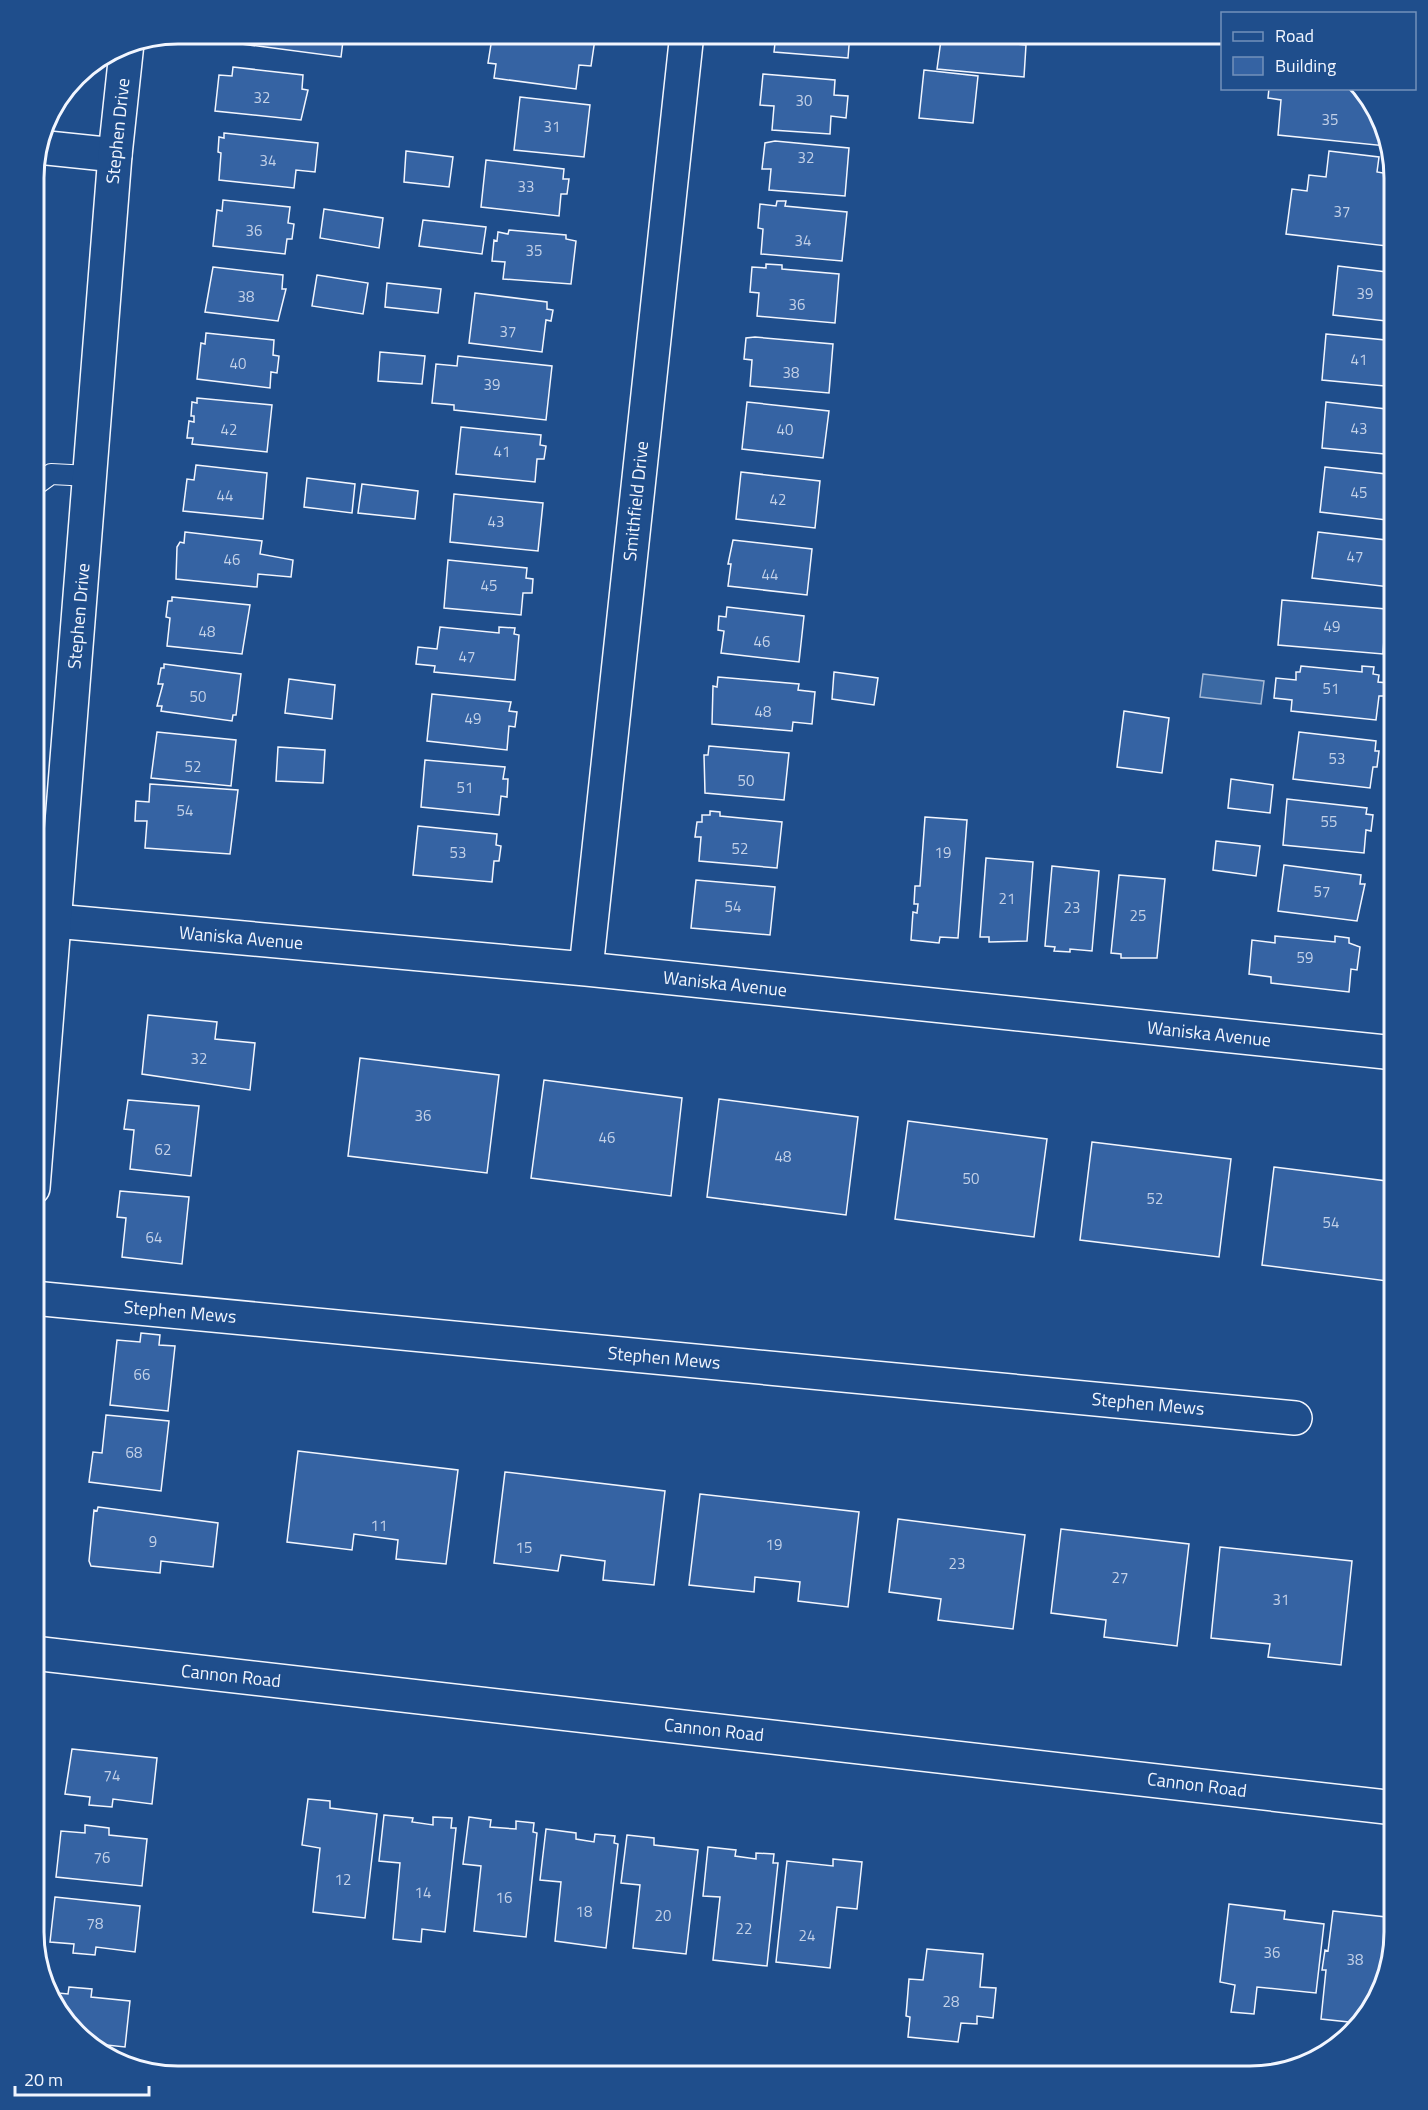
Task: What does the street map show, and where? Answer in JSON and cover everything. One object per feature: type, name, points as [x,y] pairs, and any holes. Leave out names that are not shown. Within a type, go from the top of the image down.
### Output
[{"type":"street","name":"Smithfield Drive","points":[[586,969],[686,44]]},
{"type":"street","name":"Stephen Drive","points":[[44,1054],[115,155],[126,54]]},
{"type":"street","points":[[47,148],[115,155]]},
{"type":"street","name":"Waniska Avenue","points":[[55,921],[586,969],[1384,1052]]},
{"type":"street","name":"Stephen Mews","points":[[44,1299],[1295,1418]]},
{"type":"street","name":"Cannon Road","points":[[44,1654],[1384,1807]]},
{"type":"lane","points":[[44,479],[51,474],[90,476]]},
{"type":"water","points":[[1203,674],[1264,681],[1261,704],[1200,697]]},
{"type":"building","points":[[242,44],[343,44],[341,57]]},
{"type":"building","points":[[491,44],[594,44],[591,66],[579,65],[576,89],[494,78],[496,64],[488,63]]},
{"type":"building","points":[[775,44],[849,44],[848,58],[774,52]]},
{"type":"building","points":[[940,44],[1026,45],[1024,77],[937,69]]},
{"type":"building","points":[[233,67],[303,75],[302,89],[308,90],[301,120],[215,111],[219,75],[232,76]]},
{"type":"building","points":[[924,70],[978,76],[973,123],[919,118]]},
{"type":"building","points":[[763,74],[835,80],[834,95],[848,96],[846,118],[831,116],[830,134],[772,130],[774,106],[760,105]]},
{"type":"building","points":[[1269,90],[1351,90],[1367,111],[1380,145],[1278,135],[1281,100],[1268,98]]},
{"type":"building","points":[[520,97],[590,105],[584,157],[514,150]]},
{"type":"building","points":[[224,133],[318,143],[315,172],[296,170],[294,188],[219,180],[221,153],[218,152],[219,137],[224,138]]},
{"type":"building","points":[[775,141],[849,148],[845,196],[769,190],[771,169],[762,169],[765,143]]},
{"type":"building","points":[[406,151],[453,157],[449,187],[404,182]]},
{"type":"building","points":[[1329,151],[1379,157],[1377,172],[1384,173],[1384,246],[1286,234],[1292,189],[1307,191],[1309,175],[1326,177]]},
{"type":"building","points":[[486,160],[564,169],[563,179],[569,179],[567,194],[561,194],[559,216],[481,207]]},
{"type":"building","points":[[223,200],[290,207],[288,223],[294,224],[292,239],[287,239],[285,254],[213,246],[217,210],[222,211]]},
{"type":"building","points":[[777,201],[786,201],[785,206],[847,212],[842,261],[761,254],[763,229],[758,228],[760,204],[776,206]]},
{"type":"building","points":[[324,209],[383,218],[379,248],[320,238]]},
{"type":"building","points":[[423,220],[486,227],[482,254],[419,246]]},
{"type":"building","points":[[509,230],[566,235],[566,239],[576,241],[571,284],[503,279],[505,262],[492,261],[494,240],[497,241],[498,232],[508,234]]},
{"type":"building","points":[[766,264],[782,265],[782,269],[839,274],[835,323],[757,316],[759,293],[750,292],[752,267],[766,268]]},
{"type":"building","points":[[1338,266],[1384,272],[1384,321],[1333,315]]},
{"type":"building","points":[[213,267],[283,275],[282,289],[286,289],[278,321],[205,312]]},
{"type":"building","points":[[317,275],[368,283],[363,314],[312,306]]},
{"type":"building","points":[[387,283],[441,289],[438,313],[385,307]]},
{"type":"building","points":[[475,293],[547,302],[547,309],[553,310],[551,321],[546,320],[542,352],[469,343]]},
{"type":"building","points":[[206,333],[274,340],[273,355],[279,356],[277,373],[271,372],[270,388],[197,379],[201,343],[205,344]]},
{"type":"building","points":[[1326,334],[1384,340],[1384,386],[1322,380]]},
{"type":"building","points":[[746,338],[833,344],[829,393],[750,386],[752,360],[744,359]]},
{"type":"building","points":[[380,352],[425,356],[422,384],[378,381]]},
{"type":"building","points":[[458,356],[552,366],[546,420],[454,410],[454,405],[432,403],[436,364],[457,366]]},
{"type":"building","points":[[197,398],[272,405],[267,452],[192,444],[193,438],[187,438],[189,421],[194,422],[194,416],[191,416],[192,402],[197,403]]},
{"type":"building","points":[[747,402],[829,411],[823,458],[742,449]]},
{"type":"building","points":[[1326,402],[1384,409],[1384,454],[1322,448]]},
{"type":"building","points":[[461,427],[541,435],[540,445],[546,446],[544,459],[537,459],[535,482],[456,474]]},
{"type":"building","points":[[196,465],[267,473],[263,519],[183,511],[187,479],[194,480]]},
{"type":"building","points":[[1325,467],[1384,474],[1384,520],[1320,512]]},
{"type":"building","points":[[741,472],[820,481],[815,528],[736,519]]},
{"type":"building","points":[[307,478],[355,484],[352,513],[304,507]]},
{"type":"building","points":[[362,484],[418,491],[415,519],[358,513]]},
{"type":"building","points":[[454,494],[543,503],[538,551],[450,542]]},
{"type":"building","points":[[185,532],[262,541],[260,554],[293,560],[291,577],[258,574],[257,587],[176,579],[177,547],[180,542],[184,543]]},
{"type":"building","points":[[1318,532],[1384,540],[1384,586],[1312,578]]},
{"type":"building","points":[[733,540],[812,549],[807,595],[728,586],[731,564],[728,564]]},
{"type":"building","points":[[448,560],[527,568],[526,578],[533,579],[532,593],[523,593],[521,615],[444,608]]},
{"type":"building","points":[[172,597],[250,605],[242,654],[167,646],[170,618],[166,617],[168,601],[172,601]]},
{"type":"building","points":[[1282,600],[1384,609],[1383,654],[1278,645]]},
{"type":"building","points":[[727,607],[804,616],[799,662],[721,653],[724,631],[718,630],[719,616],[726,617]]},
{"type":"building","points":[[440,627],[499,633],[499,627],[515,628],[514,634],[519,635],[515,680],[434,672],[435,666],[416,664],[418,647],[437,649]]},
{"type":"building","points":[[164,664],[241,674],[236,715],[233,715],[232,721],[161,711],[162,706],[157,706],[163,684],[158,684]]},
{"type":"building","points":[[1301,666],[1362,672],[1362,666],[1374,667],[1373,674],[1379,675],[1378,682],[1384,683],[1384,696],[1379,696],[1376,720],[1291,711],[1292,700],[1274,698],[1276,678],[1296,680],[1296,672],[1300,672]]},
{"type":"building","points":[[834,672],[878,678],[874,705],[832,699]]},
{"type":"building","points":[[718,677],[799,684],[798,690],[815,692],[812,724],[793,722],[792,731],[712,724],[713,686],[717,687]]},
{"type":"building","points":[[289,679],[335,685],[332,719],[285,713]]},
{"type":"building","points":[[432,694],[511,702],[509,711],[517,712],[515,727],[509,726],[507,750],[427,741]]},
{"type":"building","points":[[1124,711],[1169,718],[1162,773],[1117,767]]},
{"type":"building","points":[[157,732],[236,740],[231,786],[151,778]]},
{"type":"building","points":[[1299,732],[1376,741],[1375,751],[1379,751],[1377,767],[1373,767],[1370,788],[1293,779]]},
{"type":"building","points":[[709,746],[789,753],[784,800],[705,793],[704,755],[708,755]]},
{"type":"building","points":[[278,747],[325,750],[323,783],[276,781]]},
{"type":"building","points":[[425,760],[505,767],[503,779],[508,779],[507,797],[501,796],[499,815],[421,807]]},
{"type":"building","points":[[1231,779],[1273,785],[1270,813],[1228,808]]},
{"type":"building","points":[[150,784],[238,790],[230,854],[145,848],[147,821],[135,821],[136,801],[149,802]]},
{"type":"building","points":[[1287,799],[1367,808],[1366,814],[1373,815],[1371,831],[1366,830],[1364,853],[1283,845]]},
{"type":"building","points":[[710,811],[720,812],[720,816],[782,822],[777,868],[699,861],[701,837],[695,837],[697,822],[702,822],[702,815],[710,815]]},
{"type":"building","points":[[925,817],[967,820],[958,938],[940,937],[939,943],[911,940],[913,912],[917,913],[918,904],[914,904],[915,886],[920,886]]},
{"type":"building","points":[[418,826],[497,834],[496,845],[501,846],[499,861],[494,861],[492,882],[413,875]]},
{"type":"building","points":[[1216,841],[1260,846],[1256,876],[1213,870]]},
{"type":"building","points":[[986,858],[1033,862],[1027,941],[989,942],[989,937],[980,937]]},
{"type":"building","points":[[1284,865],[1361,875],[1360,884],[1365,884],[1357,921],[1278,911]]},
{"type":"building","points":[[1052,866],[1099,871],[1092,951],[1070,949],[1070,952],[1054,951],[1055,947],[1045,946]]},
{"type":"building","points":[[1119,875],[1165,879],[1157,958],[1121,958],[1121,954],[1111,953]]},
{"type":"building","points":[[696,880],[775,887],[770,935],[691,928]]},
{"type":"building","points":[[1275,936],[1335,942],[1335,936],[1349,938],[1349,943],[1360,947],[1357,970],[1351,969],[1349,992],[1271,983],[1271,977],[1249,974],[1252,940],[1275,943]]},
{"type":"building","points":[[148,1015],[217,1022],[215,1039],[255,1043],[250,1090],[142,1074]]},
{"type":"building","points":[[360,1058],[499,1075],[487,1173],[348,1156]]},
{"type":"building","points":[[544,1080],[682,1098],[671,1196],[531,1178]]},
{"type":"building","points":[[719,1099],[858,1117],[846,1215],[707,1197]]},
{"type":"building","points":[[128,1100],[199,1106],[191,1176],[130,1169],[134,1130],[124,1129]]},
{"type":"building","points":[[908,1121],[1047,1139],[1034,1237],[895,1219]]},
{"type":"building","points":[[1092,1142],[1231,1159],[1219,1257],[1080,1240]]},
{"type":"building","points":[[1274,1167],[1384,1181],[1384,1281],[1262,1265]]},
{"type":"building","points":[[120,1191],[189,1197],[182,1264],[122,1257],[126,1218],[117,1217]]},
{"type":"building","points":[[141,1333],[160,1335],[159,1345],[175,1346],[168,1411],[110,1405],[117,1340],[140,1342]]},
{"type":"building","points":[[106,1415],[169,1421],[161,1491],[89,1482],[93,1452],[102,1453]]},
{"type":"building","points":[[298,1451],[458,1470],[446,1564],[396,1559],[398,1540],[354,1534],[352,1550],[287,1542]]},
{"type":"building","points":[[505,1472],[665,1491],[654,1585],[603,1580],[605,1561],[561,1555],[558,1571],[494,1563]]},
{"type":"building","points":[[700,1494],[859,1512],[848,1607],[798,1601],[800,1582],[755,1577],[754,1592],[689,1585]]},
{"type":"building","points":[[98,1507],[218,1523],[213,1567],[161,1561],[160,1573],[91,1566],[89,1561],[94,1510],[97,1511]]},
{"type":"building","points":[[898,1519],[1025,1535],[1013,1629],[938,1620],[941,1599],[889,1592]]},
{"type":"building","points":[[1061,1529],[1189,1544],[1177,1646],[1104,1637],[1106,1620],[1051,1613]]},
{"type":"building","points":[[1220,1547],[1352,1561],[1341,1665],[1268,1657],[1270,1644],[1211,1638]]},
{"type":"building","points":[[72,1749],[157,1758],[152,1804],[113,1799],[112,1807],[89,1805],[90,1797],[65,1794]]},
{"type":"building","points":[[308,1799],[330,1801],[330,1808],[377,1814],[365,1918],[313,1912],[320,1848],[302,1845]]},
{"type":"building","points":[[384,1815],[413,1818],[412,1822],[433,1825],[433,1817],[452,1818],[451,1828],[456,1828],[445,1932],[422,1929],[421,1942],[393,1939],[400,1863],[379,1861]]},
{"type":"building","points":[[469,1817],[491,1820],[490,1827],[516,1829],[516,1821],[534,1823],[533,1832],[537,1833],[526,1937],[474,1931],[481,1866],[463,1864]]},
{"type":"building","points":[[85,1825],[109,1828],[109,1835],[147,1839],[142,1886],[56,1877],[61,1831],[85,1833]]},
{"type":"building","points":[[546,1829],[576,1833],[576,1839],[594,1842],[595,1834],[615,1836],[614,1843],[618,1844],[606,1948],[555,1941],[561,1882],[540,1880]]},
{"type":"building","points":[[627,1835],[654,1838],[654,1845],[698,1850],[686,1954],[633,1948],[640,1885],[621,1883]]},
{"type":"building","points":[[708,1847],[736,1850],[735,1856],[756,1859],[756,1853],[774,1854],[773,1863],[778,1863],[767,1966],[713,1960],[720,1897],[703,1896]]},
{"type":"building","points":[[833,1859],[862,1862],[857,1909],[837,1907],[830,1968],[776,1962],[787,1861],[833,1866]]},
{"type":"building","points":[[55,1897],[140,1906],[135,1952],[96,1947],[95,1955],[73,1953],[74,1944],[50,1942]]},
{"type":"building","points":[[1229,1904],[1285,1911],[1284,1919],[1324,1924],[1316,1993],[1257,1987],[1254,2014],[1231,2012],[1235,1985],[1220,1982]]},
{"type":"building","points":[[1333,1911],[1384,1917],[1380,1967],[1367,1999],[1350,2022],[1321,2019],[1326,1970],[1322,1970],[1325,1950],[1328,1951]]},
{"type":"building","points":[[927,1949],[983,1954],[980,1987],[996,1988],[993,2018],[977,2016],[977,2024],[961,2023],[958,2042],[908,2037],[910,2017],[906,2016],[909,1979],[923,1980]]},
{"type":"building","points":[[69,1987],[92,1989],[91,1997],[130,2001],[125,2047],[104,2045],[89,2033],[66,2007],[58,1993],[68,1994]]}]
